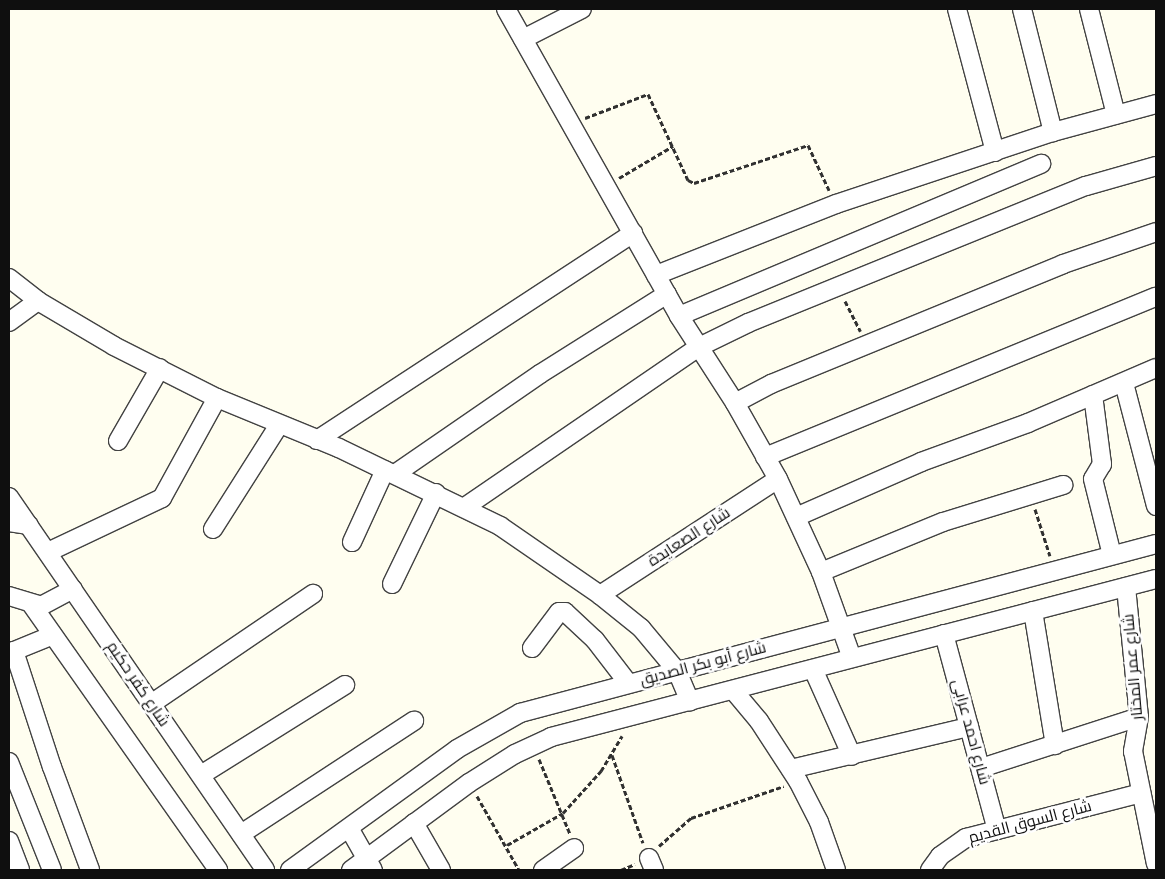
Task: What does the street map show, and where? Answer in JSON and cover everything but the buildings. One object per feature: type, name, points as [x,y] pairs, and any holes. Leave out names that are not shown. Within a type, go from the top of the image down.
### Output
[{"type":"street","points":[[506,9],[679,316],[735,403],[778,479],[821,572],[852,658]]},
{"type":"street","points":[[522,39],[582,9]]},
{"type":"street","points":[[957,9],[995,152]]},
{"type":"street","points":[[1022,9],[1053,132]]},
{"type":"street","points":[[1090,9],[1116,115]]},
{"type":"street","points":[[656,275],[836,204],[1053,132],[1156,104]]},
{"type":"street","points":[[679,316],[1041,164]]},
{"type":"street","points":[[465,507],[700,347],[837,284],[1086,186],[1156,166]]},
{"type":"street","points":[[735,403],[771,384],[1063,264],[1156,232]]},
{"type":"street","points":[[317,440],[632,233]]},
{"type":"street","points":[[9,278],[38,301],[114,346],[217,398],[390,472],[465,507],[500,526],[600,594],[641,628],[677,671],[690,702]]},
{"type":"street","points":[[352,542],[390,472],[592,340],[667,294]]},
{"type":"street","points":[[765,457],[1156,297]]},
{"type":"street","points":[[9,322],[38,301]]},
{"type":"street","points":[[118,441],[160,368]]},
{"type":"street","points":[[796,517],[921,462],[1124,383],[1156,368]]},
{"type":"street","points":[[1124,383],[1156,506]]},
{"type":"street","points":[[1093,395],[1102,468],[1093,480],[1112,556]]},
{"type":"street","points":[[48,552],[162,498],[217,398]]},
{"type":"street","points":[[213,529],[279,425]]},
{"type":"street","name":"شارع الصعايدة","points":[[600,594],[778,479]]},
{"type":"street","points":[[821,572],[942,522],[1063,485]]},
{"type":"street","points":[[392,584],[436,493]]},
{"type":"street","name":"شارع كفر حكيم","points":[[9,497],[266,870]]},
{"type":"street","points":[[9,522],[29,525]]},
{"type":"street","name":"شارع أبو بكر الصديق","points":[[290,870],[496,724],[520,713],[1156,544]]},
{"type":"street","name":"شارع أبو بكر الصديق","points":[[351,870],[369,864],[414,823],[469,783],[533,745],[632,715],[690,702],[1156,579]]},
{"type":"street","name":"شارع عمر المختار","points":[[1126,587],[1139,717],[1133,751],[1156,864]]},
{"type":"street","points":[[9,596],[32,605],[50,603],[73,589]]},
{"type":"street","points":[[152,704],[314,594]]},
{"type":"street","points":[[32,605],[218,870]]},
{"type":"street","points":[[1033,611],[1054,745]]},
{"type":"street","points":[[532,648],[560,612],[565,612],[595,640],[628,683]]},
{"type":"street","name":"شارع احمد عرابى","points":[[944,634],[997,830]]},
{"type":"street","points":[[53,635],[11,652],[90,870]]},
{"type":"street","points":[[813,668],[852,756]]},
{"type":"street","points":[[201,775],[344,685]]},
{"type":"street","points":[[733,690],[759,721],[795,775],[819,822],[836,870]]},
{"type":"street","points":[[981,768],[1139,717]]},
{"type":"street","points":[[240,834],[414,721]]},
{"type":"street","points":[[795,775],[852,756],[969,727]]},
{"type":"street","points":[[9,762],[52,870]]},
{"type":"street","name":"شارع السوق القديم","points":[[930,870],[940,856],[966,838],[1141,793]]},
{"type":"street","points":[[414,823],[441,870]]},
{"type":"street","points":[[348,828],[369,864]]},
{"type":"street","points":[[9,841],[20,870]]},
{"type":"street","points":[[543,870],[574,848]]},
{"type":"path","points":[[570,123],[648,94],[688,180],[694,183],[808,145],[836,204]]},
{"type":"path","points":[[606,186],[673,146]]},
{"type":"path","points":[[837,284],[867,344]]},
{"type":"path","points":[[1030,495],[1054,571]]},
{"type":"path","points":[[507,845],[563,813],[591,784],[612,754],[632,715]]},
{"type":"path","points":[[533,745],[563,813],[574,848]]},
{"type":"path","points":[[612,754],[652,864]]},
{"type":"path","points":[[652,864],[664,840],[691,818],[795,775]]},
{"type":"path","points":[[469,783],[507,845],[519,870]]},
{"type":"path","points":[[621,870],[652,864]]}]
